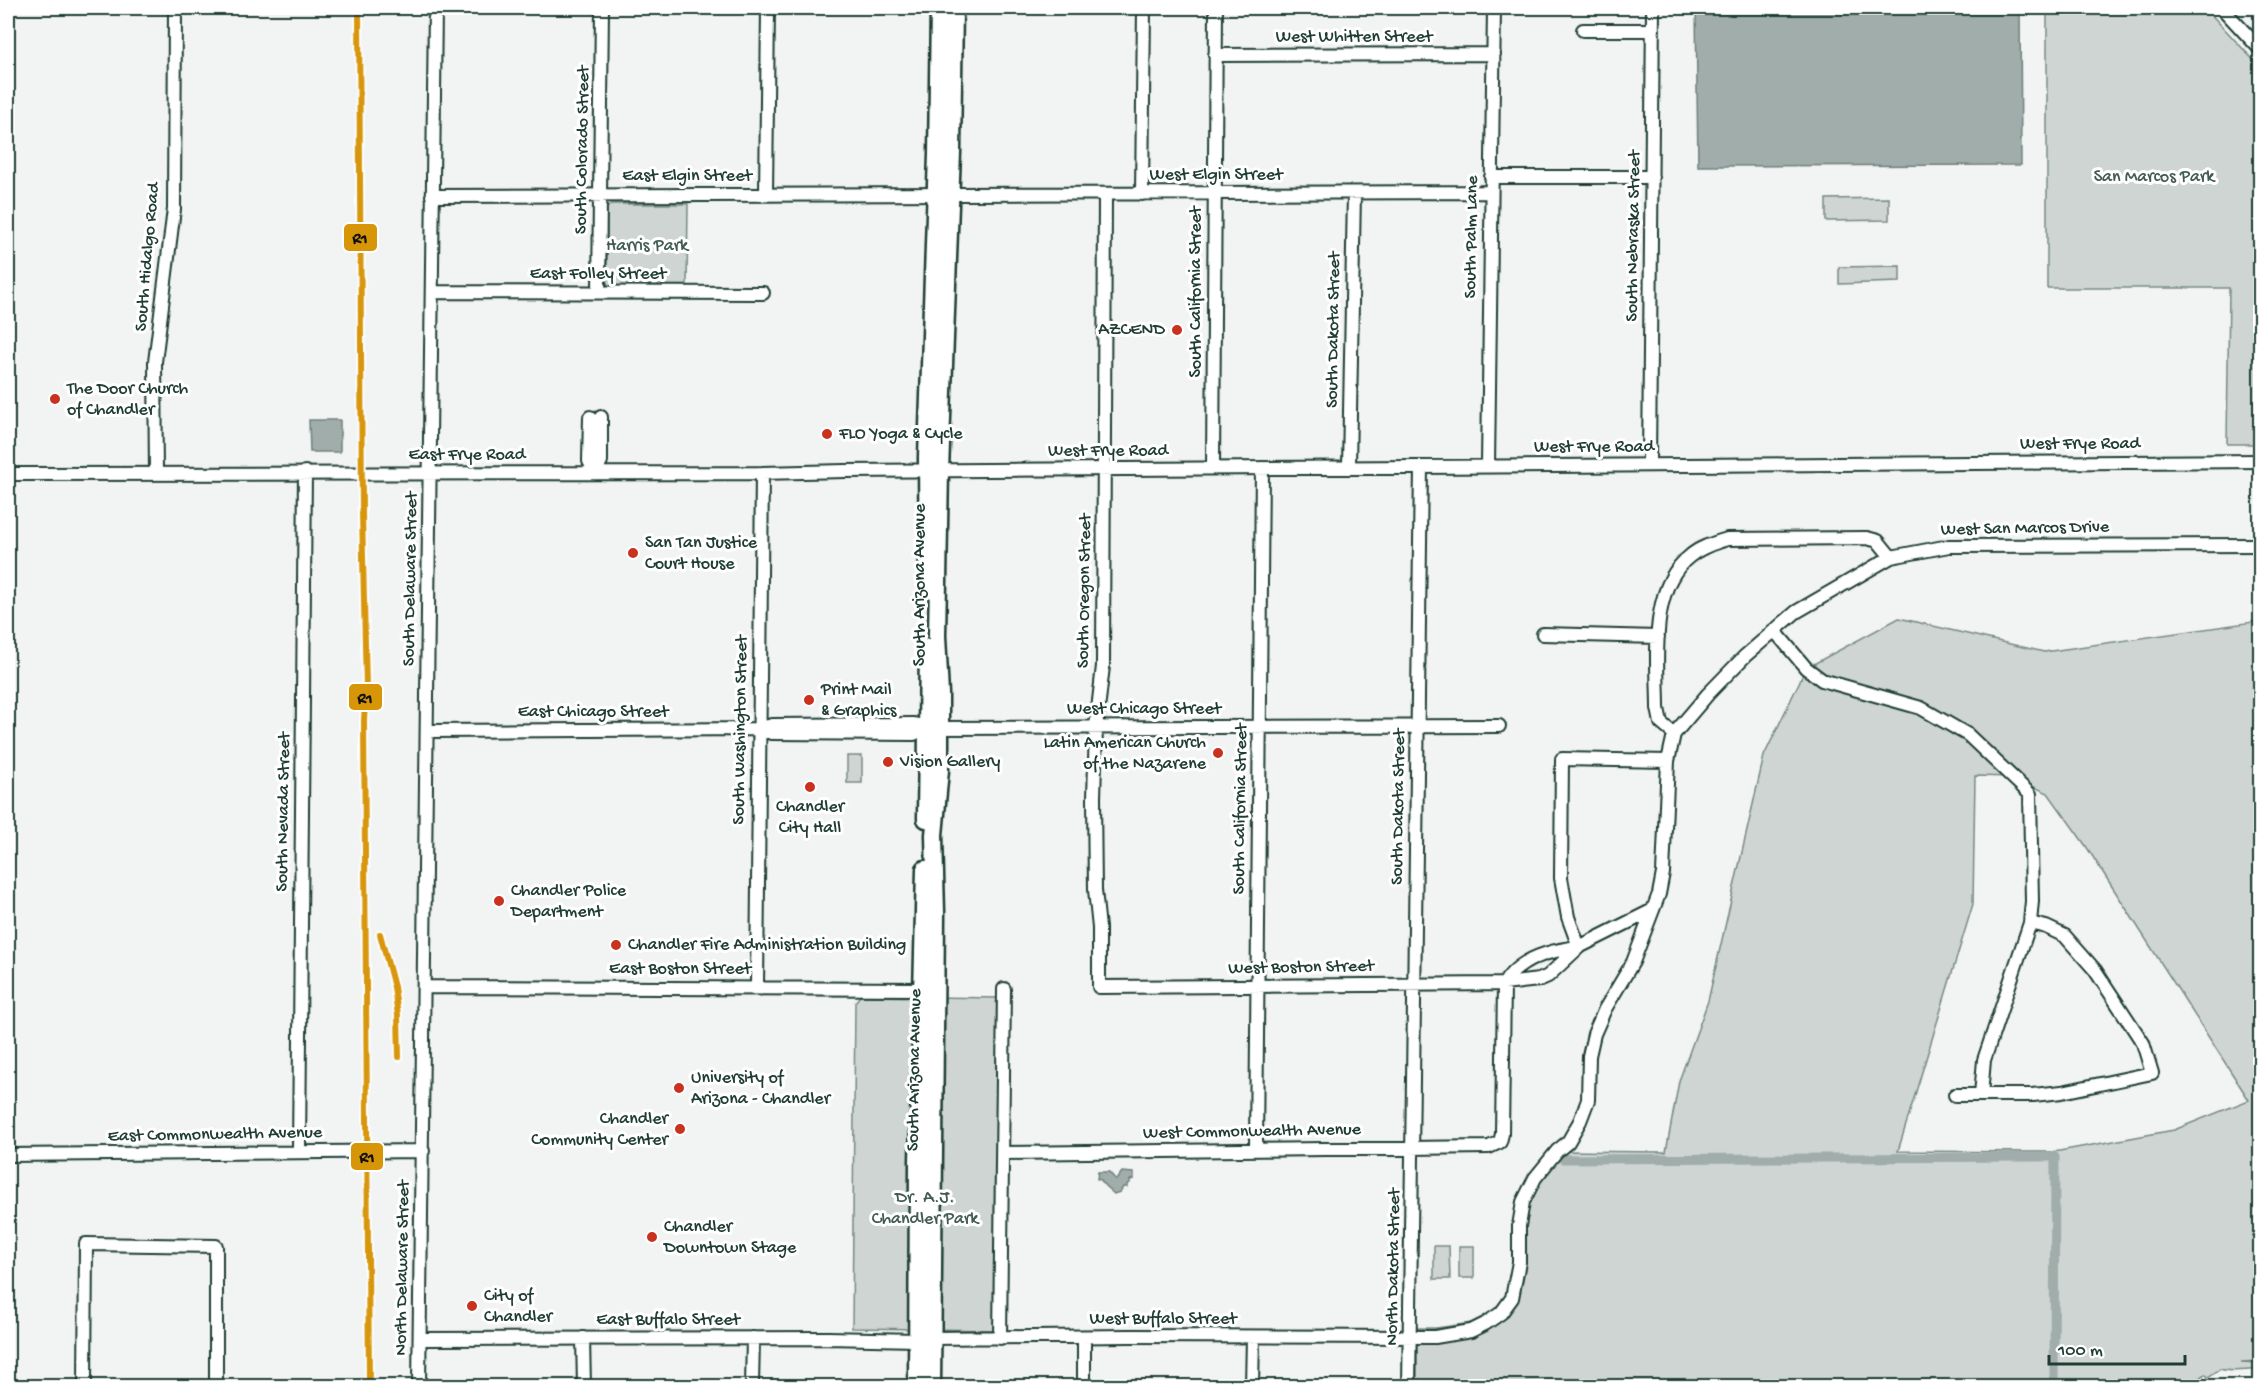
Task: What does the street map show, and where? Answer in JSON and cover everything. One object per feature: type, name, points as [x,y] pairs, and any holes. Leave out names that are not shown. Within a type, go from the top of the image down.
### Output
[{"type":"main road","name":"South Arizona Avenue","points":[[939,8],[943,195]]},
{"type":"main road","name":"South Arizona Avenue","points":[[924,1339],[928,989],[936,894],[934,835],[939,786],[933,728],[933,471],[943,195],[954,8]]},
{"type":"main road","points":[[917,1386],[924,1339]]},
{"type":"main road","points":[[924,1339],[932,1386]]},
{"type":"street","name":"South Hidalgo Road","points":[[156,473],[155,362],[174,209],[175,8]]},
{"type":"street","name":"South Delaware Street","points":[[423,1151],[435,8]]},
{"type":"street","name":"South Colorado Street","points":[[599,292],[602,8]]},
{"type":"street","points":[[766,194],[768,8]]},
{"type":"street","points":[[1142,194],[1144,8]]},
{"type":"street","name":"South California Street","points":[[1213,468],[1216,8]]},
{"type":"street","name":"South Palm Lane","points":[[1488,466],[1494,8]]},
{"type":"street","name":"South Nebraska Street","points":[[1649,465],[1653,8]]},
{"type":"street","points":[[2222,8],[2260,49]]},
{"type":"street","points":[[1583,30],[1653,30]]},
{"type":"street","name":"West Whitten Street","points":[[1215,55],[1494,54]]},
{"type":"street","points":[[1491,177],[1652,177]]},
{"type":"street","name":"West Elgin Street","points":[[943,195],[1490,192]]},
{"type":"street","name":"South Dakota Street","points":[[1349,467],[1354,193]]},
{"type":"street","name":"South Oregon Street","points":[[1099,987],[1099,928],[1095,890],[1096,727],[1103,666],[1105,194]]},
{"type":"street","name":"East Elgin Street","points":[[432,196],[943,195]]},
{"type":"street","name":"East Folley Street","points":[[432,292],[763,293]]},
{"type":"street","points":[[595,417],[589,461],[595,473]]},
{"type":"street","name":"West Frye Road","points":[[933,471],[2260,461]]},
{"type":"street","name":"South Dakota Street","points":[[1414,1148],[1421,467]]},
{"type":"street","name":"South California Street","points":[[1256,1150],[1262,468]]},
{"type":"street","name":"East Frye Road","points":[[8,474],[933,471]]},
{"type":"street","name":"South Nevada Street","points":[[299,1151],[305,472]]},
{"type":"street","name":"South Washington Street","points":[[757,987],[762,473]]},
{"type":"street","points":[[1674,734],[1661,723],[1658,708],[1660,612],[1669,580],[1689,556],[1727,538],[1867,537],[1878,541],[1891,557]]},
{"type":"street","name":"West San Marcos Drive","points":[[1410,1336],[1435,1337],[1470,1331],[1501,1313],[1512,1298],[1519,1262],[1522,1202],[1535,1178],[1557,1151],[1568,1142],[1581,1121],[1588,1100],[1589,1056],[1594,1034],[1605,1009],[1633,962],[1653,910],[1663,873],[1668,761],[1674,734],[1708,694],[1774,630],[1796,612],[1891,557],[1949,546],[2260,545]]},
{"type":"street","points":[[1774,630],[1806,668],[1822,680],[1920,708],[1968,735],[2030,794],[2032,901],[2030,923],[1984,1060],[1981,1095]]},
{"type":"street","points":[[1543,634],[1658,637]]},
{"type":"street","name":"East Chicago Street","points":[[428,731],[758,729],[772,724],[914,724],[933,728]]},
{"type":"street","name":"West Chicago Street","points":[[933,728],[1499,726]]},
{"type":"street","points":[[1579,947],[1568,917],[1561,878],[1562,759],[1668,761]]},
{"type":"street","name":"West Boston Street","points":[[1099,987],[1504,984],[1539,980],[1548,976],[1579,947],[1653,910]]},
{"type":"street","points":[[1955,1095],[2033,1095],[2062,1092],[2152,1073],[2143,1043],[2089,962],[2065,936],[2046,927],[2030,923]]},
{"type":"street","name":"West Boston Street","points":[[1504,984],[1511,972],[1528,961],[1559,949],[1579,947]]},
{"type":"street","name":"West Commonwealth Avenue","points":[[1003,1153],[1489,1147],[1500,1142],[1502,1134],[1504,984]]},
{"type":"street","name":"East Boston Street","points":[[425,987],[928,989]]},
{"type":"street","points":[[1000,1338],[1004,989]]},
{"type":"street","name":"North Dakota Street","points":[[1409,1386],[1414,1148]]},
{"type":"street","name":"East Commonwealth Avenue","points":[[8,1155],[423,1151]]},
{"type":"street","name":"North Delaware Street","points":[[419,1386],[423,1151]]},
{"type":"street","points":[[85,1386],[86,1244],[216,1246],[216,1386]]},
{"type":"street","name":"West Buffalo Street","points":[[924,1339],[1410,1336]]},
{"type":"street","points":[[1084,1337],[1084,1386]]},
{"type":"street","points":[[1252,1386],[1253,1337]]},
{"type":"street","points":[[584,1338],[584,1386]]},
{"type":"street","points":[[752,1386],[753,1338]]},
{"type":"street","name":"East Buffalo Street","points":[[420,1339],[924,1339]]},
{"type":"green space","name":"San Marcos Park","points":[[2047,8],[2205,8],[2260,67],[2260,444],[2227,444],[2229,288],[2047,288]]},
{"type":"green space","points":[[1889,198],[1889,220],[1826,221],[1826,199]]},
{"type":"green space","name":"Harris Park","points":[[611,204],[688,204],[687,286],[610,286],[607,284],[607,208]]},
{"type":"green space","points":[[1900,266],[1900,282],[1839,284],[1839,267]]},
{"type":"green space","points":[[1899,618],[2044,652],[2260,621],[2260,1361],[2241,1362],[2260,1363],[2260,1369],[2234,1371],[2220,1369],[2208,1377],[2205,1374],[2198,1380],[2198,1386],[1417,1386],[1417,1328],[1436,1328],[1479,1322],[1491,1315],[1507,1298],[1523,1202],[1557,1151],[1666,1152],[1679,1081],[1708,1001],[1764,756],[1806,668]],"holes":[[[1975,776],[2012,777],[2048,793],[2086,846],[2249,1100],[2174,1130],[2054,1152],[1898,1151],[1973,904]]]},
{"type":"green space","points":[[847,756],[862,756],[862,783],[847,783]]},
{"type":"green space","name":"Dr. A.J. Chandler Park","points":[[860,996],[998,998],[995,1330],[852,1328],[855,1002]]},
{"type":"green space","points":[[1434,1246],[1449,1246],[1450,1279],[1434,1279]]},
{"type":"green space","points":[[1459,1246],[1474,1246],[1474,1278],[1459,1278]]},
{"type":"shaded area","points":[[1696,8],[2020,8],[2021,165],[1698,166]]},
{"type":"shaded area","points":[[309,420],[340,420],[340,452],[310,452]]},
{"type":"shaded area","points":[[1098,1172],[1109,1172],[1116,1180],[1122,1172],[1134,1173],[1134,1179],[1130,1180],[1127,1187],[1123,1187],[1120,1192],[1114,1194],[1101,1180],[1097,1179]]},
{"type":"waterway","points":[[1563,1159],[2055,1157],[2054,1386]]},
{"type":"transit line","name":"R1","points":[[359,8],[362,513],[366,688],[364,720],[369,1386]]},
{"type":"transit line","name":"R1","points":[[380,934],[394,987],[398,1015],[399,1057]]},
{"type":"place","name":"AZCEND","points":[[1177,330]]},
{"type":"place","name":"The Door Church of Chandler","points":[[55,399]]},
{"type":"place","name":"FLO Yoga & Cycle","points":[[827,434]]},
{"type":"place","name":"San Tan Justice Court House","points":[[633,553]]},
{"type":"place","name":"Print Mail & Graphics","points":[[809,700]]},
{"type":"place","name":"Latin American Church of the Nazarene","points":[[1218,753]]},
{"type":"place","name":"Vision Gallery","points":[[888,762]]},
{"type":"place","name":"Chandler City Hall","points":[[810,787]]},
{"type":"place","name":"Chandler Police Department","points":[[499,901]]},
{"type":"place","name":"Chandler Fire Administration Building","points":[[616,945]]},
{"type":"place","name":"University of Arizona - Chandler","points":[[679,1088]]},
{"type":"place","name":"Chandler Community Center","points":[[680,1129]]},
{"type":"place","name":"Chandler Downtown Stage","points":[[652,1237]]},
{"type":"place","name":"City of Chandler","points":[[472,1306]]}]
